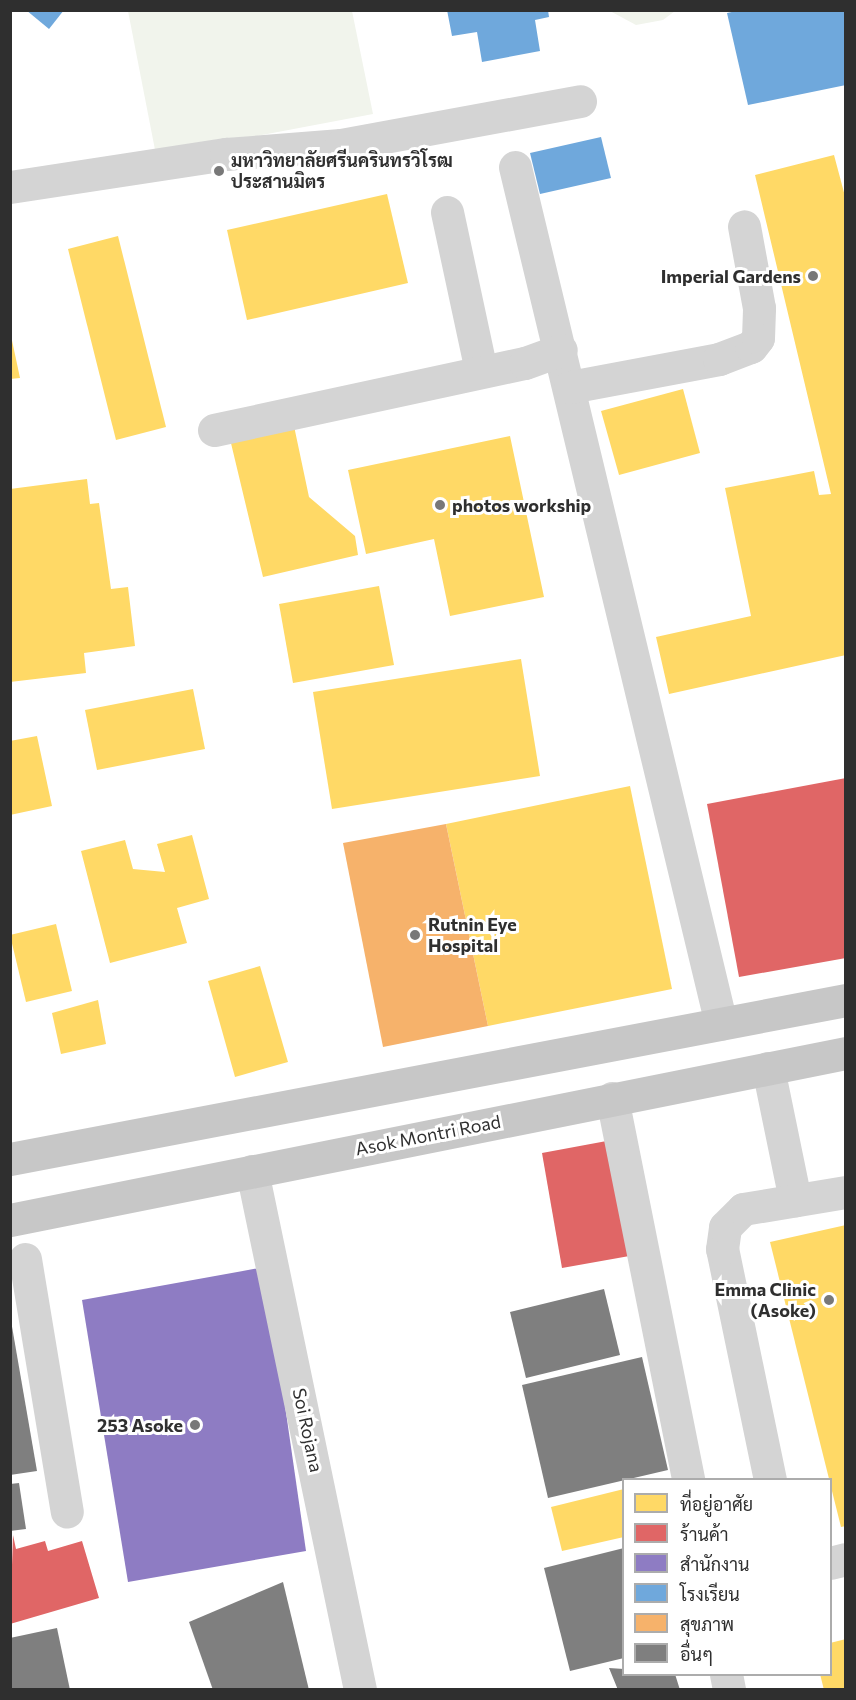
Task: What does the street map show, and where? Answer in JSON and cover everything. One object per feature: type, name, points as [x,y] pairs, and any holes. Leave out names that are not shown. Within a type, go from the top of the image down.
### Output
[{"type":"main road","points":[[10,1159],[846,1000]]},
{"type":"main road","name":"Asok Montri Road","points":[[15,1219],[846,1053]]},
{"type":"street","points":[[10,187],[226,154],[341,145],[580,101]]},
{"type":"street","points":[[515,167],[570,387],[721,1024]]},
{"type":"street","points":[[447,212],[481,371]]},
{"type":"street","points":[[570,387],[719,359],[751,347],[758,338],[759,308],[744,226]]},
{"type":"street","points":[[214,430],[481,371],[561,350]]},
{"type":"street","points":[[768,1068],[795,1200]]},
{"type":"street","points":[[612,1098],[688,1478]]},
{"type":"street","name":"Soi Rojana","points":[[252,1171],[360,1689]]},
{"type":"street","points":[[770,1478],[722,1249],[725,1227],[743,1209],[846,1192]]},
{"type":"street","points":[[15,1219],[18,1261],[67,1512]]},
{"type":"shaded area","points":[[128,11],[352,11],[373,114],[156,155]]},
{"type":"shaded area","points":[[610,11],[675,11],[663,20],[636,25]]},
{"type":"building: ที่อยู่อาศัย","points":[[834,155],[846,200],[846,655],[669,694],[656,637],[751,616],[725,488],[814,471],[819,495],[831,494],[755,175]]},
{"type":"building: ที่อยู่อาศัย","points":[[387,194],[408,283],[247,320],[227,230]]},
{"type":"building: ที่อยู่อาศัย","points":[[118,236],[166,427],[116,440],[68,249]]},
{"type":"building: ที่อยู่อาศัย","points":[[10,331],[20,378],[10,379]]},
{"type":"building: ที่อยู่อาศัย","points":[[683,389],[700,453],[619,475],[601,411]]},
{"type":"building: ที่อยู่อาศัย","points":[[294,426],[309,497],[355,536],[358,555],[263,577],[230,439]]},
{"type":"building: ที่อยู่อาศัย","name":"photos workship","points":[[510,436],[544,597],[450,616],[434,539],[366,554],[348,470]]},
{"type":"building: ที่อยู่อาศัย","points":[[87,479],[90,504],[99,503],[111,589],[128,587],[135,646],[84,653],[86,673],[10,682],[10,489]]},
{"type":"building: ที่อยู่อาศัย","points":[[379,586],[394,665],[293,683],[279,604]]},
{"type":"building: ที่อยู่อาศัย","points":[[521,659],[540,776],[332,809],[313,692]]},
{"type":"building: ที่อยู่อาศัย","points":[[193,689],[205,749],[97,770],[85,710]]},
{"type":"building: ที่อยู่อาศัย","points":[[37,736],[52,806],[10,815],[10,741]]},
{"type":"building: ที่อยู่อาศัย","points":[[630,786],[672,989],[488,1026],[446,824]]},
{"type":"building: ที่อยู่อาศัย","points":[[192,835],[209,899],[177,908],[187,943],[110,963],[81,851],[125,840],[133,869],[165,872],[157,844]]},
{"type":"building: ที่อยู่อาศัย","points":[[56,924],[72,991],[26,1002],[10,935]]},
{"type":"building: ที่อยู่อาศัย","points":[[260,966],[288,1062],[235,1077],[208,981]]},
{"type":"building: ที่อยู่อาศัย","points":[[98,1000],[106,1044],[61,1054],[52,1013]]},
{"type":"building: ที่อยู่อาศัย","points":[[846,1225],[846,1526],[841,1527],[832,1491],[832,1478],[829,1478],[770,1242]]},
{"type":"building: ที่อยู่อาศัย","points":[[622,1489],[622,1537],[562,1551],[551,1507]]},
{"type":"building: ที่อยู่อาศัย","points":[[846,1639],[846,1690],[824,1690],[820,1676],[832,1676],[832,1642]]},
{"type":"building: ร้านค้า","points":[[846,778],[846,958],[739,977],[707,804]]},
{"type":"building: ร้านค้า","points":[[612,1140],[635,1255],[562,1268],[542,1153]]},
{"type":"building: ร้านค้า","points":[[13,1535],[16,1549],[45,1541],[48,1551],[82,1541],[99,1598],[10,1624]]},
{"type":"building: สำนักงาน","name":"253 Asoke","points":[[265,1267],[306,1551],[128,1582],[82,1300]]},
{"type":"building: โรงเรียน","points":[[26,10],[64,10],[49,29]]},
{"type":"building: โรงเรียน","points":[[447,10],[548,10],[549,17],[535,20],[540,51],[482,62],[477,32],[452,36]]},
{"type":"building: โรงเรียน","points":[[741,10],[846,10],[846,85],[748,105],[727,13]]},
{"type":"building: โรงเรียน","points":[[601,137],[611,178],[540,194],[530,153]]},
{"type":"building: สุขภาพ","name":"Rutnin Eye Hospital","points":[[446,824],[488,1026],[383,1047],[343,843]]},
{"type":"building: อื่นๆ","points":[[604,1289],[620,1355],[526,1378],[510,1312]]},
{"type":"building: อื่นๆ","points":[[10,1315],[37,1471],[10,1475]]},
{"type":"building: อื่นๆ","points":[[642,1357],[668,1470],[634,1478],[622,1478],[622,1481],[548,1498],[522,1385]]},
{"type":"building: อื่นๆ","points":[[19,1483],[26,1529],[10,1531],[10,1484]]},
{"type":"building: อื่นๆ","points":[[622,1548],[622,1658],[570,1671],[544,1568]]},
{"type":"building: อื่นๆ","points":[[283,1582],[309,1690],[213,1690],[189,1622]]},
{"type":"building: อื่นๆ","points":[[57,1628],[70,1690],[10,1690],[10,1638]]},
{"type":"building: อื่นๆ","points":[[609,1668],[622,1669],[622,1676],[676,1676],[680,1690],[618,1690]]},
{"type":"place","name":"มหาวิทยาลัยศรีนครินทรวิโรฒ ประสานมิตร","points":[[219,171]]},
{"type":"place","name":"Imperial Gardens","points":[[813,276]]},
{"type":"place","name":"photos workship","points":[[440,505]]},
{"type":"place","name":"Rutnin Eye Hospital","points":[[415,935]]},
{"type":"place","name":"Emma Clinic (Asoke)","points":[[829,1300]]},
{"type":"place","name":"253 Asoke","points":[[195,1425]]}]
